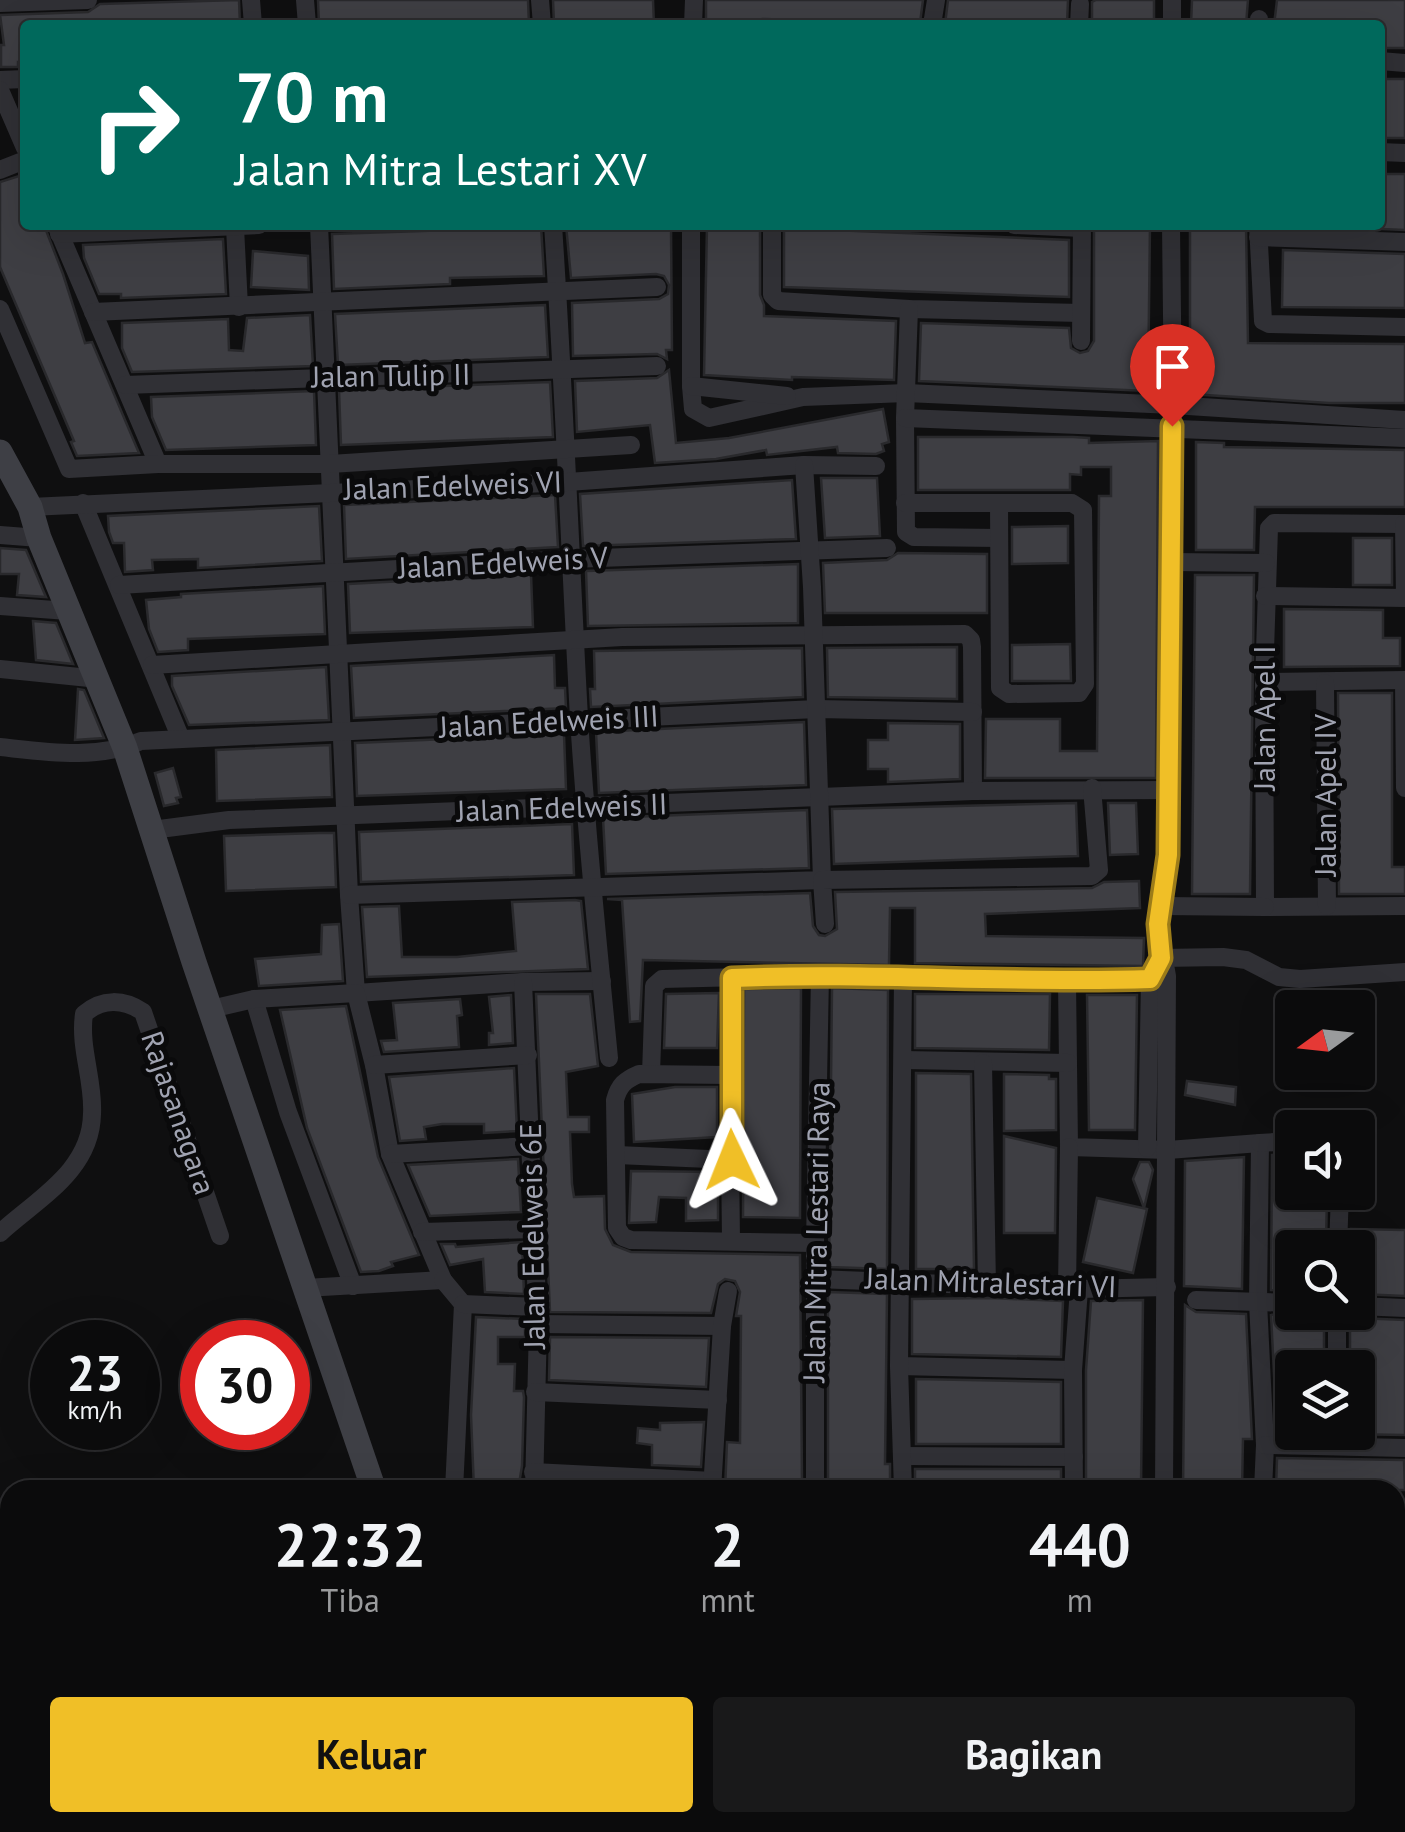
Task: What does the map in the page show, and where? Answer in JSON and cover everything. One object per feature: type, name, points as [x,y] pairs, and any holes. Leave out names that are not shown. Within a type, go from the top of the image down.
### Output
[{"type":"street","points":[[0,4],[88,0]]},
{"type":"street","points":[[1079,20],[1080,4]]},
{"type":"street","points":[[0,90],[20,136]]},
{"type":"street","points":[[58,230],[158,464]]},
{"type":"street","points":[[235,230],[239,307]]},
{"type":"street","points":[[320,230],[356,993],[390,1154],[442,1280],[464,1304],[537,1316],[722,1326]]},
{"type":"street","points":[[553,230],[580,721],[609,1058]]},
{"type":"street","points":[[691,230],[693,409],[709,418],[802,397]]},
{"type":"street","points":[[772,230],[774,299],[909,309],[1081,313]]},
{"type":"street","points":[[1081,341],[1082,230]]},
{"type":"street","points":[[1148,1148],[1150,979],[1160,932],[1169,790],[1171,230]]},
{"type":"street","points":[[1405,242],[1258,231],[1261,315],[1269,324],[1405,327]]},
{"type":"street","points":[[93,312],[658,287]]},
{"type":"street","points":[[0,309],[69,469],[158,464],[331,477],[567,466],[631,445]]},
{"type":"street","points":[[909,309],[906,532],[910,536],[999,538]]},
{"type":"street","name":"Jalan Tulip II","points":[[125,385],[658,366]]},
{"type":"street","points":[[691,386],[905,406],[1173,419],[1405,438]]},
{"type":"street","points":[[1173,419],[1405,420]]},
{"type":"street","points":[[1,451],[34,506],[39,538],[68,611],[133,745],[164,829],[194,962],[371,1480]]},
{"type":"street","points":[[804,465],[825,924]]},
{"type":"street","name":"Jalan Edelweis VI","points":[[34,506],[331,477],[567,466],[876,466]]},
{"type":"street","points":[[905,503],[1072,503],[1083,510],[1085,684],[1079,693],[1010,694],[1000,688],[999,504]]},
{"type":"street","points":[[79,504],[152,665],[176,739]]},
{"type":"street","name":"Jalan Apel I","points":[[1265,907],[1267,533],[1274,523],[1404,524]]},
{"type":"street","points":[[1265,596],[1404,598],[1404,524]]},
{"type":"street","points":[[0,536],[39,538]]},
{"type":"street","name":"Jalan Edelweis V","points":[[119,586],[570,559],[887,548]]},
{"type":"street","points":[[1172,562],[1266,563]]},
{"type":"street","points":[[0,606],[68,611]]},
{"type":"street","points":[[152,665],[575,640],[965,634],[971,640],[974,792]]},
{"type":"street","points":[[0,670],[99,679]]},
{"type":"street","points":[[1264,682],[1404,680],[1405,788]]},
{"type":"street","name":"Jalan Apel IV","points":[[1325,683],[1326,906]]},
{"type":"street","name":"Jalan Edelweis III","points":[[0,747],[70,754],[176,739],[818,709],[973,712]]},
{"type":"street","points":[[349,895],[1092,876],[1099,870],[1100,853],[1092,788]]},
{"type":"street","name":"Jalan Edelweis II","points":[[164,829],[229,820],[586,806],[1092,788],[1169,790]]},
{"type":"street","points":[[1160,932],[1265,907],[1405,906]]},
{"type":"street","points":[[1160,932],[1223,957],[1246,960],[1279,977],[1405,972]]},
{"type":"street","points":[[1160,932],[1167,976],[1164,1480]]},
{"type":"street","points":[[650,1074],[652,1006],[657,982],[820,975],[1067,981],[1150,979]]},
{"type":"street","name":"Jalan Mitra Lestari Raya","points":[[815,1480],[814,1243],[820,975]]},
{"type":"street","points":[[731,1240],[732,978]]},
{"type":"street","points":[[903,979],[898,1366],[903,1480]]},
{"type":"street","points":[[211,1009],[254,999],[524,982],[602,981]]},
{"type":"street","points":[[1067,981],[1074,1480]]},
{"type":"street","name":"Jalan Edelweis 6E","points":[[524,982],[537,1316],[534,1480]]},
{"type":"street","points":[[254,999],[288,1112],[353,1286]]},
{"type":"street","name":"Rajasanagara","points":[[0,1233],[40,1201],[85,1152],[92,1114],[81,1032],[84,1014],[93,1006],[108,1002],[129,1002],[143,1012],[220,1236]]},
{"type":"street","points":[[374,1064],[528,1055]]},
{"type":"street","points":[[903,1060],[1068,1063]]},
{"type":"street","points":[[983,1063],[986,1286]]},
{"type":"street","points":[[730,1075],[639,1074],[618,1089],[617,1228],[630,1240],[814,1243]]},
{"type":"street","points":[[1070,1147],[1168,1150],[1275,1142]]},
{"type":"street","points":[[1260,1143],[1258,1302],[1263,1480]]},
{"type":"street","points":[[390,1154],[532,1146]]},
{"type":"street","points":[[617,1155],[732,1160]]},
{"type":"street","points":[[422,1232],[533,1228]]},
{"type":"street","name":"Jalan Mitralestari VI","points":[[816,1279],[1073,1289],[1166,1287]]},
{"type":"street","points":[[305,1288],[442,1280]]},
{"type":"street","points":[[712,1480],[722,1326],[728,1291]]},
{"type":"street","points":[[1196,1300],[1275,1302]]},
{"type":"street","points":[[455,1480],[464,1304]]},
{"type":"street","points":[[1375,1307],[1405,1308]]},
{"type":"street","points":[[898,1366],[1073,1370]]},
{"type":"street","points":[[535,1392],[718,1400]]},
{"type":"street","points":[[1265,1445],[1275,1444]]},
{"type":"street","points":[[1375,1444],[1405,1448]]},
{"type":"street","points":[[903,1456],[1074,1457]]},
{"type":"building","points":[[239,0],[240,20],[20,20],[18,67],[1,67],[4,45],[0,15],[88,12],[100,4]]},
{"type":"building","points":[[318,0],[528,0],[529,20],[319,20]]},
{"type":"building","points":[[553,0],[653,0],[654,20],[554,20]]},
{"type":"building","points":[[706,0],[923,0],[920,20],[706,20]]},
{"type":"building","points":[[948,0],[1068,0],[1067,20],[946,20]]},
{"type":"building","points":[[1154,0],[1154,20],[1092,20],[1092,2]]},
{"type":"building","points":[[1192,0],[1248,0],[1246,20],[1191,20]]},
{"type":"building","points":[[1277,0],[1405,0],[1405,48],[1385,48],[1385,20],[1275,20]]},
{"type":"building","points":[[1385,79],[1405,79],[1405,138],[1385,138]]},
{"type":"building","points":[[1385,174],[1405,174],[1405,230],[1385,229]]},
{"type":"building","points":[[20,176],[20,230],[46,230],[85,343],[92,342],[139,453],[77,456],[0,267],[0,182]]},
{"type":"building","points":[[541,230],[544,276],[450,278],[450,284],[334,289],[332,234]]},
{"type":"building","points":[[566,230],[671,230],[672,350],[666,350],[667,359],[657,354],[573,356],[572,303],[659,299],[668,294],[664,276],[571,278]]},
{"type":"building","points":[[707,230],[760,230],[760,295],[764,316],[896,321],[894,380],[704,375]]},
{"type":"building","points":[[784,230],[1069,240],[1069,297],[784,287]]},
{"type":"building","points":[[1094,230],[1150,230],[1148,391],[919,381],[921,323],[1069,328],[1071,348],[1080,353],[1088,351],[1094,341]]},
{"type":"building","points":[[1190,230],[1246,230],[1248,343],[1405,344],[1405,403],[1329,403],[1190,394]]},
{"type":"building","points":[[223,239],[226,294],[121,298],[121,294],[99,294],[84,258],[83,245]]},
{"type":"building","points":[[1283,250],[1405,254],[1405,308],[1282,307]]},
{"type":"building","points":[[253,251],[308,256],[309,290],[251,287]]},
{"type":"building","points":[[545,305],[548,357],[338,365],[335,314]]},
{"type":"building","points":[[310,315],[313,366],[132,372],[122,348],[122,323],[228,319],[229,350],[243,351],[247,318]]},
{"type":"building","points":[[669,370],[676,443],[729,438],[883,409],[889,442],[882,444],[884,451],[876,454],[838,453],[837,447],[767,455],[766,450],[716,459],[655,463],[650,425],[577,432],[575,381],[657,378]]},
{"type":"building","points":[[550,382],[553,437],[341,445],[339,390]]},
{"type":"building","points":[[314,391],[316,445],[166,450],[152,417],[151,397]]},
{"type":"building","points":[[918,437],[1073,437],[1089,438],[1089,443],[1158,441],[1156,778],[985,778],[986,719],[1060,719],[1060,751],[1097,751],[1099,496],[1111,496],[1111,467],[1081,467],[1081,475],[1070,474],[1070,490],[918,490]]},
{"type":"building","points":[[1196,442],[1224,443],[1224,447],[1405,450],[1405,507],[1255,507],[1254,550],[1196,550]]},
{"type":"building","points":[[821,478],[877,478],[880,536],[825,538]]},
{"type":"building","points":[[792,480],[796,539],[583,546],[580,494]]},
{"type":"building","points":[[555,495],[558,547],[346,559],[344,505]]},
{"type":"building","points":[[319,506],[322,561],[198,568],[198,559],[152,560],[153,570],[125,572],[124,543],[113,543],[109,532],[108,516]]},
{"type":"building","points":[[1068,526],[1068,563],[1012,564],[1012,527]]},
{"type":"building","points":[[1353,538],[1392,538],[1392,585],[1353,585]]},
{"type":"building","points":[[0,548],[26,550],[46,597],[17,595],[19,574],[0,574]]},
{"type":"building","points":[[898,553],[987,554],[987,613],[825,613],[823,563],[887,560]]},
{"type":"building","points":[[798,564],[798,623],[588,626],[586,571]]},
{"type":"building","points":[[531,574],[533,627],[350,633],[348,584]]},
{"type":"building","points":[[1195,575],[1254,575],[1250,894],[1192,894]]},
{"type":"building","points":[[323,586],[325,634],[188,639],[188,650],[158,652],[149,629],[146,600],[181,594]]},
{"type":"building","points":[[1284,609],[1383,610],[1383,638],[1400,638],[1400,666],[1284,667]]},
{"type":"building","points":[[33,621],[56,623],[73,664],[36,660]]},
{"type":"building","points":[[1070,644],[1071,681],[1012,681],[1012,645]]},
{"type":"building","points":[[957,647],[957,699],[828,697],[827,648]]},
{"type":"building","points":[[802,648],[803,697],[591,707],[590,689],[595,689],[594,651]]},
{"type":"building","points":[[554,655],[555,688],[565,688],[566,708],[354,718],[351,666]]},
{"type":"building","points":[[326,667],[329,720],[189,725],[172,686],[172,676]]},
{"type":"building","points":[[78,689],[84,690],[104,738],[75,740]]},
{"type":"building","points":[[1338,693],[1392,693],[1392,867],[1405,867],[1405,894],[1339,894]]},
{"type":"building","points":[[804,722],[806,785],[599,793],[596,732]]},
{"type":"building","points":[[888,723],[960,724],[960,779],[888,782],[888,769],[868,769],[868,740],[888,740]]},
{"type":"building","points":[[564,734],[566,789],[357,796],[355,743]]},
{"type":"building","points":[[330,745],[332,797],[217,801],[216,750]]},
{"type":"building","points":[[173,768],[181,797],[176,798],[178,803],[164,806],[155,773]]},
{"type":"building","points":[[1076,803],[1078,856],[834,864],[832,809]]},
{"type":"building","points":[[1108,803],[1136,803],[1138,854],[1110,855]]},
{"type":"building","points":[[807,810],[809,868],[606,874],[603,818]]},
{"type":"building","points":[[572,824],[574,875],[361,882],[359,832]]},
{"type":"building","points":[[334,833],[336,887],[226,891],[224,836]]},
{"type":"building","points":[[1139,881],[1140,908],[985,914],[986,936],[1144,938],[1143,966],[915,963],[915,908],[890,908],[889,965],[643,960],[640,1021],[630,1022],[622,900],[607,899],[810,893],[813,926],[819,935],[825,936],[837,929],[835,892],[1092,888],[1104,882]]},
{"type":"building","points":[[581,901],[588,969],[367,977],[362,907],[399,906],[402,957],[457,957],[516,951],[512,902]]},
{"type":"building","points":[[339,924],[343,981],[259,986],[255,959],[321,954],[322,925]]},
{"type":"building","points":[[801,988],[800,1218],[743,1217],[744,989]]},
{"type":"building","points":[[832,988],[888,990],[887,1269],[829,1267]]},
{"type":"building","points":[[719,993],[717,1048],[664,1048],[666,994]]},
{"type":"building","points":[[536,994],[590,994],[598,1066],[566,1072],[568,1117],[589,1117],[589,1132],[570,1132],[574,1197],[604,1196],[605,1229],[613,1245],[631,1252],[800,1255],[802,1480],[725,1480],[727,1442],[740,1443],[741,1316],[736,1316],[740,1292],[735,1281],[725,1279],[718,1284],[711,1313],[550,1312]]},
{"type":"building","points":[[915,994],[1050,994],[1049,1050],[915,1048]]},
{"type":"building","points":[[511,995],[513,1043],[489,1045],[489,1033],[493,1033],[489,997]]},
{"type":"building","points":[[1087,995],[1137,995],[1135,1130],[1089,1130]]},
{"type":"building","points":[[460,999],[459,1047],[384,1052],[381,1041],[397,1040],[393,1003]]},
{"type":"building","points":[[346,1006],[378,1157],[419,1255],[391,1262],[393,1266],[379,1271],[361,1272],[307,1128],[280,1010]]},
{"type":"building","points":[[514,1068],[517,1131],[484,1133],[484,1124],[442,1124],[424,1127],[426,1139],[400,1141],[389,1077]]},
{"type":"building","points":[[916,1073],[971,1074],[974,1269],[916,1269]]},
{"type":"building","points":[[1004,1074],[1049,1075],[1049,1079],[1056,1079],[1056,1130],[1004,1131]]},
{"type":"building","points":[[1187,1081],[1236,1087],[1235,1105],[1185,1095]]},
{"type":"building","points":[[675,1087],[717,1087],[717,1137],[634,1142],[632,1094]]},
{"type":"building","points":[[1004,1136],[1056,1148],[1055,1233],[1004,1233]]},
{"type":"building","points":[[1275,1155],[1275,1210],[1327,1210],[1326,1230],[1275,1230],[1275,1290],[1271,1290]]},
{"type":"building","points":[[1244,1157],[1242,1289],[1184,1286],[1185,1161]]},
{"type":"building","points":[[518,1159],[521,1212],[430,1216],[408,1165]]},
{"type":"building","points":[[1140,1162],[1149,1162],[1153,1170],[1144,1208],[1133,1179]]},
{"type":"building","points":[[631,1171],[718,1172],[718,1220],[686,1221],[686,1198],[659,1197],[656,1222],[629,1223]]},
{"type":"building","points":[[1097,1198],[1147,1209],[1133,1273],[1083,1262]]},
{"type":"building","points":[[1351,1229],[1405,1230],[1405,1296],[1375,1295],[1375,1230]]},
{"type":"building","points":[[522,1242],[524,1294],[485,1292],[483,1259],[450,1265],[441,1244],[456,1247]]},
{"type":"building","points":[[828,1292],[887,1294],[885,1464],[890,1464],[890,1480],[828,1480]]},
{"type":"building","points":[[912,1299],[1063,1301],[1061,1357],[912,1354]]},
{"type":"building","points":[[1143,1300],[1141,1480],[1086,1480],[1086,1370],[1091,1301]]},
{"type":"building","points":[[1185,1305],[1196,1312],[1246,1314],[1252,1439],[1243,1439],[1242,1480],[1183,1480]]},
{"type":"building","points":[[1271,1315],[1275,1315],[1275,1330],[1324,1330],[1324,1350],[1275,1350],[1275,1394]]},
{"type":"building","points":[[476,1317],[525,1319],[525,1337],[498,1337],[498,1364],[515,1364],[514,1391],[523,1391],[524,1397],[520,1480],[474,1480],[471,1415]]},
{"type":"building","points":[[1375,1319],[1405,1320],[1405,1435],[1375,1435],[1375,1350],[1350,1350],[1350,1330],[1375,1330]]},
{"type":"building","points":[[550,1337],[709,1338],[706,1387],[549,1380]]},
{"type":"building","points":[[916,1379],[1061,1382],[1061,1444],[916,1444]]},
{"type":"building","points":[[704,1422],[701,1467],[652,1465],[652,1445],[637,1443],[638,1428],[660,1430],[660,1423]]},
{"type":"building","points":[[1277,1458],[1404,1460],[1405,1480],[1276,1480]]},
{"type":"building","points":[[915,1469],[1061,1469],[1061,1480],[915,1480]]},
{"type":"route","points":[[732,1160],[732,978],[820,975],[1067,981],[1150,979],[1161,958],[1158,924],[1168,855],[1172,426]]}]
